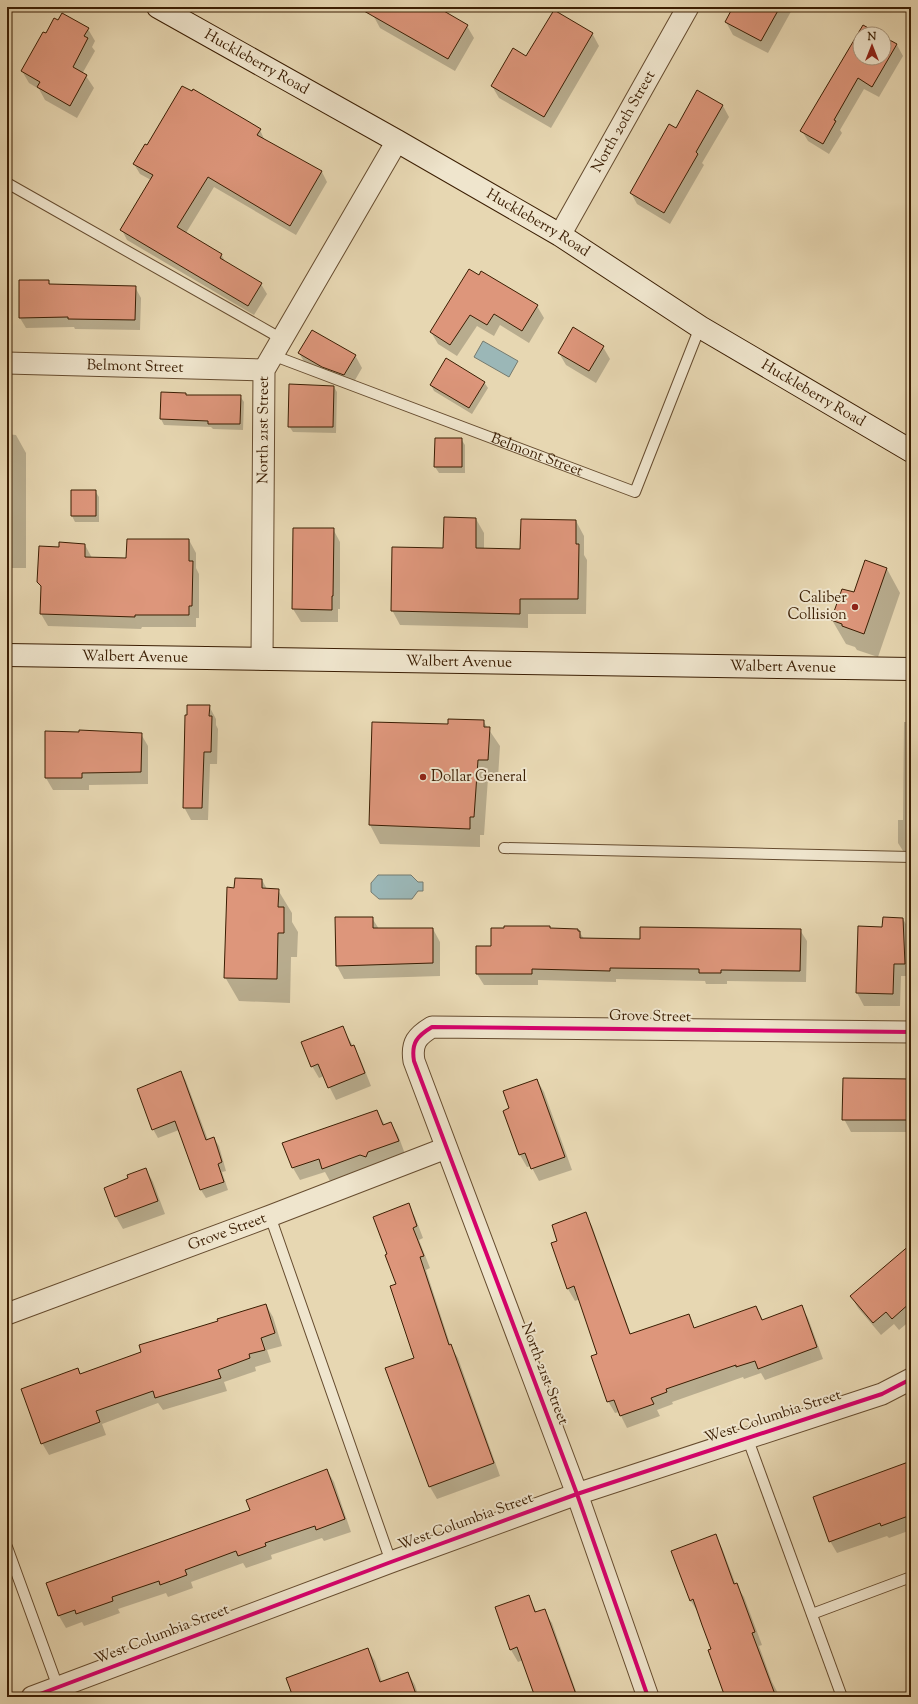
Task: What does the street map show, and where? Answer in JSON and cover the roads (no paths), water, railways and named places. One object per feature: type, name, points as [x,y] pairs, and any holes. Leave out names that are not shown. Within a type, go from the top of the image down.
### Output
[{"type":"main road","name":"Huckleberry Road","points":[[158,7],[560,236],[700,327],[911,451]]},
{"type":"main road","name":"Walbert Avenue","points":[[7,655],[911,669]]},
{"type":"street","name":"North 20th Street","points":[[560,236],[688,7]]},
{"type":"street","name":"North 21st Street","points":[[262,659],[273,355],[397,142]]},
{"type":"street","name":"Belmont Street","points":[[7,363],[273,355]]},
{"type":"street","name":"Grove Street","points":[[414,1061],[414,1045],[420,1034],[432,1026],[911,1032]]},
{"type":"street","name":"North 21st Street","points":[[414,1061],[577,1494],[648,1697]]},
{"type":"street","name":"Grove Street","points":[[7,1314],[270,1216],[446,1148]]},
{"type":"street","name":"West Columbia Street","points":[[32,1697],[60,1692],[391,1562],[577,1494],[882,1394],[911,1379]]},
{"type":"lane","points":[[7,183],[273,355]]},
{"type":"lane","name":"Belmont Street","points":[[273,355],[635,492],[700,327]]},
{"type":"lane","points":[[504,848],[911,858]]},
{"type":"lane","points":[[270,1216],[391,1562]]},
{"type":"lane","points":[[747,1438],[842,1697]]},
{"type":"lane","points":[[7,1547],[60,1692]]},
{"type":"lane","points":[[812,1614],[911,1576]]},
{"type":"water","points":[[483,341],[518,361],[509,377],[474,357]]},
{"type":"water","points":[[378,875],[411,875],[418,882],[423,882],[423,891],[418,891],[412,899],[379,899],[371,892],[371,883]]},
{"type":"place","name":"Caliber Collision","points":[[855,607]]},
{"type":"place","name":"Dollar General","points":[[423,777]]}]
